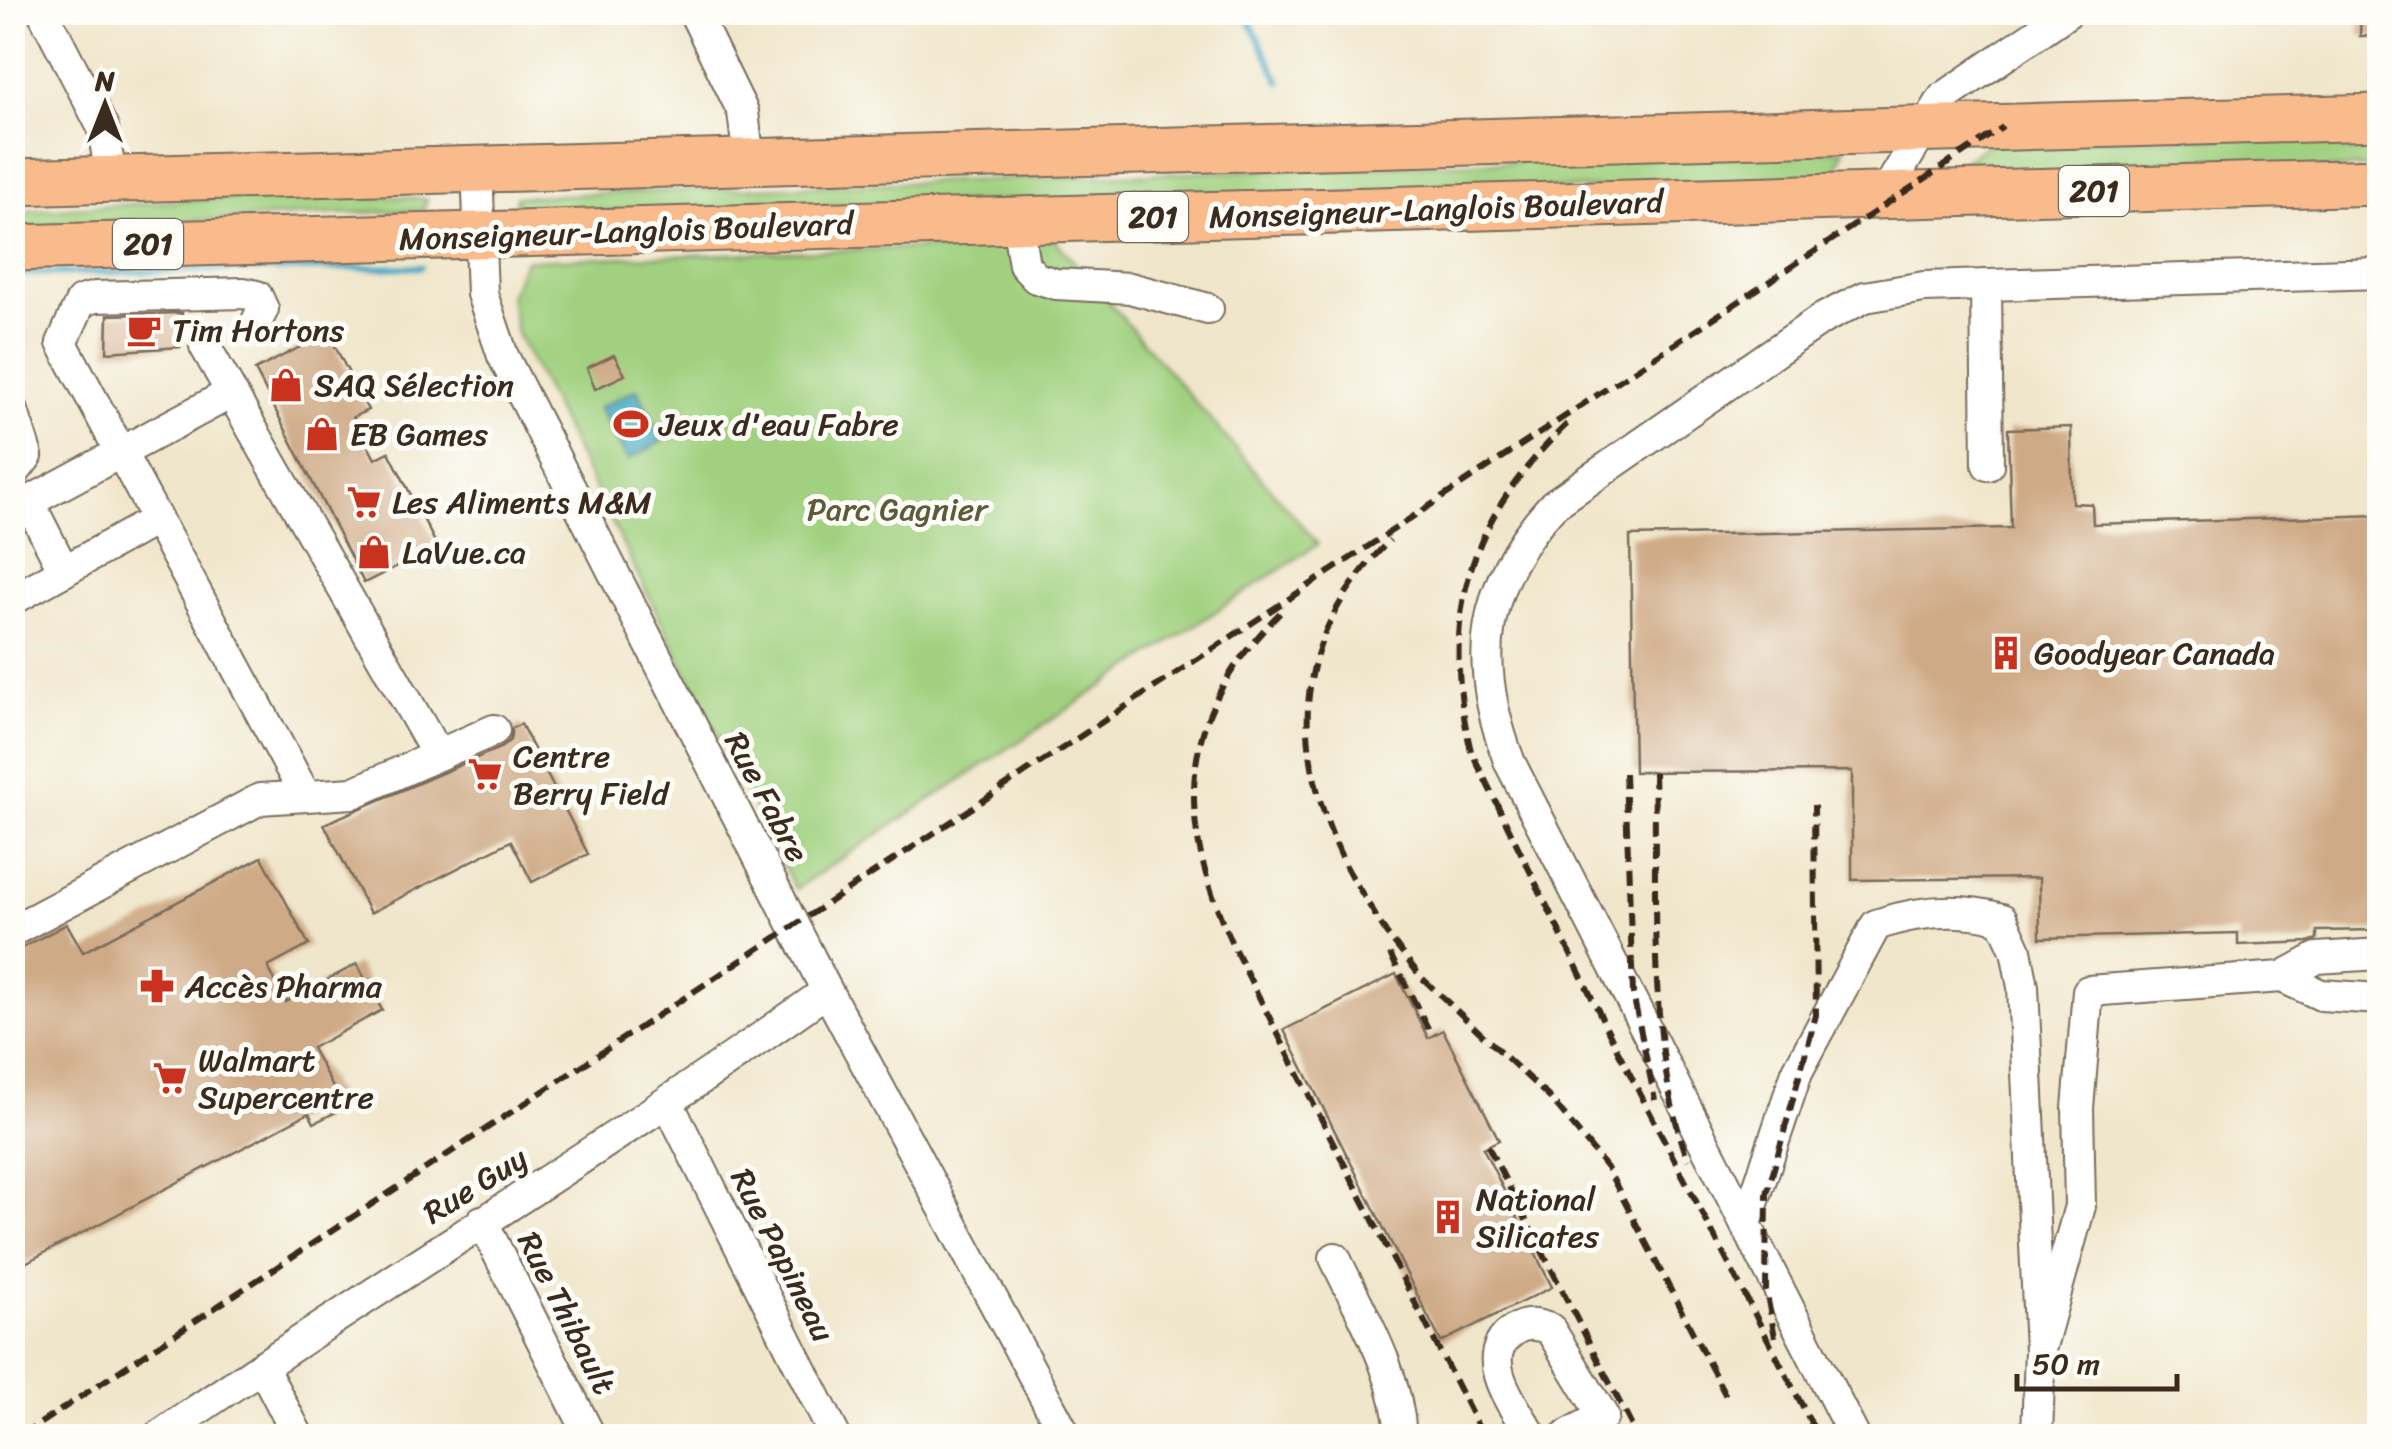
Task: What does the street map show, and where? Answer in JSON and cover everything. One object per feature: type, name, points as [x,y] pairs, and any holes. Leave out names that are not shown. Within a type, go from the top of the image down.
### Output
[{"type":"highway","name":"Monseigneur-Langlois Boulevard","points":[[12,182],[2380,117]]},
{"type":"highway","name":"Monseigneur-Langlois Boulevard","points":[[12,248],[2380,182]]},
{"type":"street","points":[[43,12],[103,128],[112,178]]},
{"type":"street","points":[[694,12],[743,112],[748,161]]},
{"type":"street","points":[[1883,197],[1922,129],[1952,90],[2068,12]]},
{"type":"street","name":"Rue Fabre","points":[[477,168],[482,294],[503,356],[827,991],[1066,1436]]},
{"type":"street","points":[[1017,221],[1024,265],[1036,278],[1056,284],[1130,288],[1208,308]]},
{"type":"street","points":[[1854,1434],[1510,762],[1491,694],[1488,639],[1496,588],[1521,544],[1553,505],[1822,319],[1886,291],[2380,273]]},
{"type":"street","points":[[1986,285],[1988,465]]},
{"type":"street","points":[[257,321],[263,309],[258,296],[244,293],[95,297],[81,301],[62,343],[305,794]]},
{"type":"street","points":[[205,346],[437,754]]},
{"type":"street","points":[[64,571],[21,506],[232,393]]},
{"type":"street","points":[[12,408],[27,456],[12,475]]},
{"type":"street","points":[[12,600],[156,519]]},
{"type":"street","points":[[12,931],[260,800],[305,794],[352,794],[494,730]]},
{"type":"street","points":[[1746,1224],[1803,1058],[1876,926],[1910,914],[1979,912],[2002,919],[2016,950],[2023,987],[2040,1350],[2037,1436]]},
{"type":"street","points":[[2040,1350],[2080,1206],[2078,1108],[2088,991],[2282,977],[2316,958],[2380,954]]},
{"type":"street","points":[[2282,977],[2320,995],[2380,1000]]},
{"type":"street","name":"Rue Guy","points":[[159,1436],[482,1221],[669,1105],[827,991]]},
{"type":"street","name":"Rue Papineau","points":[[669,1105],[835,1436]]},
{"type":"street","name":"Rue Thibault","points":[[482,1221],[590,1436]]},
{"type":"street","points":[[1334,1258],[1388,1366],[1398,1400],[1401,1436]]},
{"type":"street","points":[[1532,1436],[1499,1379],[1496,1358],[1500,1342],[1516,1329],[1534,1323],[1550,1329],[1603,1416],[1566,1436]]},
{"type":"street","points":[[262,1366],[298,1436]]},
{"type":"green space","points":[[2379,134],[2379,167],[1936,179],[1992,142]]},
{"type":"green space","points":[[1844,150],[1834,182],[612,211],[515,208],[516,197],[556,195]]},
{"type":"green space","points":[[315,192],[427,199],[423,210],[13,229],[12,212]]},
{"type":"green space","name":"Parc Gagnier","points":[[1048,232],[1318,544],[795,889],[516,331],[510,296],[525,260],[986,246]]},
{"type":"water","name":"Jeux d'eau Fabre","points":[[637,389],[663,441],[628,460],[598,408]]},
{"type":"building","points":[[2361,12],[2380,12],[2380,36],[2360,36]]},
{"type":"building","name":"Tim Hortons","points":[[182,313],[180,347],[107,352],[108,315]]},
{"type":"building","points":[[328,333],[368,410],[353,417],[375,459],[389,452],[437,546],[364,583],[255,370]]},
{"type":"building","points":[[614,355],[625,375],[595,389],[587,368]]},
{"type":"building","name":"Goodyear Canada","points":[[2071,427],[2072,503],[2092,504],[2093,524],[2380,515],[2380,930],[2317,931],[2317,939],[2308,942],[2238,945],[2238,933],[2040,938],[2039,878],[1852,880],[1852,771],[1634,772],[1630,536],[2011,528],[2008,429]]},
{"type":"building","name":"Centre Berry Field","points":[[521,724],[588,854],[532,882],[511,841],[370,913],[324,824],[502,747],[510,740],[512,728]]},
{"type":"building","name":"Walmart Supercentre","points":[[262,857],[309,945],[268,967],[286,1002],[357,964],[382,1010],[312,1048],[344,1108],[314,1123],[309,1113],[12,1270],[12,953],[67,924],[83,952]]},
{"type":"building","name":"National Silicates","points":[[1396,974],[1428,1038],[1443,1030],[1499,1140],[1483,1148],[1552,1287],[1441,1342],[1284,1030]]},
{"type":"waterway","points":[[1245,12],[1280,82]]},
{"type":"waterway","points":[[12,274],[421,267]]},
{"type":"railway","points":[[21,1436],[2003,127]]},
{"type":"railway","points":[[1567,424],[1506,496],[1470,573],[1461,614],[1459,657],[1471,751],[1618,1051],[1818,1436]]},
{"type":"railway","points":[[1352,878],[1317,788],[1309,744],[1308,702],[1316,660],[1331,619],[1356,579],[1390,540]]},
{"type":"railway","points":[[1280,613],[1245,652],[1220,692],[1203,731],[1195,772],[1201,856],[1234,948],[1483,1436]]},
{"type":"railway","points":[[1654,772],[1659,1018],[1674,1115],[1688,1160]]},
{"type":"railway","points":[[1625,773],[1633,994],[1655,1100]]},
{"type":"railway","points":[[1775,1337],[1766,1290],[1767,1194],[1816,1015],[1814,805]]},
{"type":"railway","points":[[1345,865],[1386,933],[1422,978],[1551,1099],[1607,1168],[1728,1400]]},
{"type":"railway","points":[[1390,954],[1432,1036]]},
{"type":"railway","points":[[1488,1146],[1637,1436]]},
{"type":"place","name":"Tim Hortons","points":[[144,330]]},
{"type":"place","name":"SAQ Sélection","points":[[286,385]]},
{"type":"place","name":"Jeux d'eau Fabre","points":[[631,424]]},
{"type":"place","name":"EB Games","points":[[322,434]]},
{"type":"place","name":"Les Aliments M&M","points":[[364,502]]},
{"type":"place","name":"LaVue.ca","points":[[374,552]]},
{"type":"place","name":"Goodyear Canada","points":[[2006,653]]},
{"type":"place","name":"Centre Berry Field","points":[[485,774]]},
{"type":"place","name":"Accès Pharma","points":[[157,986]]},
{"type":"place","name":"Walmart Supercentre","points":[[170,1078]]},
{"type":"place","name":"National Silicates","points":[[1448,1217]]}]
